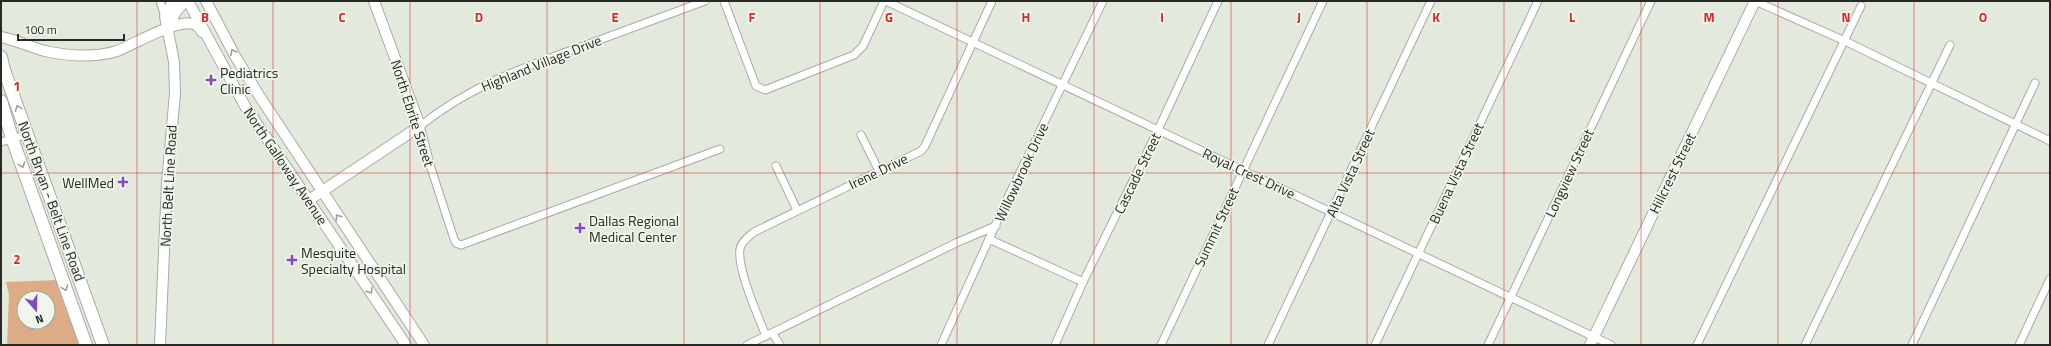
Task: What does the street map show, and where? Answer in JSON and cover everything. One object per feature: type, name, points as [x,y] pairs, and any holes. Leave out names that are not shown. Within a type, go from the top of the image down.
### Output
[{"type":"main road","name":"North Bryan - Belt Line Road","points":[[1,57],[4,70],[103,345]]},
{"type":"main road","name":"North Bryan - Belt Line Road","points":[[1,102],[7,140],[86,345]]},
{"type":"street","points":[[160,1],[165,16]]},
{"type":"street","points":[[165,16],[173,1]]},
{"type":"street","points":[[169,28],[175,13],[186,1]]},
{"type":"street","name":"North Galloway Avenue","points":[[186,1],[235,89],[260,130],[309,200],[406,345]]},
{"type":"street","name":"North Galloway Avenue","points":[[206,1],[250,80],[292,148],[424,345]]},
{"type":"street","name":"North Ebrite Street","points":[[374,1],[420,126],[431,168],[456,243],[461,245],[468,244],[572,203],[720,149]]},
{"type":"street","name":"Highland Village Drive","points":[[309,200],[420,126],[446,106],[479,87],[526,66],[705,1]]},
{"type":"street","points":[[724,1],[756,86],[758,89],[765,90],[854,55],[863,46],[885,1]]},
{"type":"street","name":"Royal Crest Drive","points":[[885,1],[1511,297],[1592,341],[1611,345]]},
{"type":"street","name":"Irene Drive","points":[[769,335],[752,300],[740,258],[740,248],[744,240],[754,232],[796,210],[921,151],[925,146],[992,1]]},
{"type":"street","name":"Willowbrook Drive","points":[[941,345],[1009,195],[1103,1]]},
{"type":"street","name":"Cascade Street","points":[[1055,345],[1083,282],[1158,130],[1218,1]]},
{"type":"street","name":"Summit Street","points":[[1161,345],[1323,1]]},
{"type":"street","name":"Alta Vista Street","points":[[1268,345],[1432,1]]},
{"type":"street","name":"Buena Vista Street","points":[[1375,345],[1474,132],[1538,1]]},
{"type":"street","name":"Longview Street","points":[[1488,345],[1651,1]]},
{"type":"street","points":[[1755,1],[1846,41],[2050,141]]},
{"type":"street","name":"Hillcrest Street","points":[[1592,341],[1755,1]]},
{"type":"street","points":[[1697,345],[1846,41],[1861,6]]},
{"type":"street","name":"North Belt Line Road","points":[[160,345],[167,183],[174,93],[174,62],[169,28],[165,16]]},
{"type":"street","points":[[1,37],[63,54],[102,54],[116,51],[169,28],[192,24],[196,26],[206,37]]},
{"type":"street","points":[[1805,345],[1950,45]]},
{"type":"street","points":[[235,89],[250,80]]},
{"type":"street","points":[[1912,345],[2035,83]]},
{"type":"street","points":[[260,130],[268,126],[272,126],[282,141],[292,148]]},
{"type":"street","points":[[7,140],[28,134]]},
{"type":"street","points":[[861,134],[879,171]]},
{"type":"street","points":[[776,166],[796,210]]},
{"type":"street","points":[[747,345],[958,242],[996,226]]},
{"type":"street","points":[[332,234],[343,234],[355,242]]},
{"type":"street","points":[[989,239],[1083,282]]},
{"type":"street","points":[[2019,345],[2050,279]]},
{"type":"street","points":[[769,335],[780,345]]},
{"type":"shaded area","points":[[58,280],[81,345],[7,345],[9,295],[6,282]]},
{"type":"place","name":"Pediatrics Clinic","points":[[211,80]]},
{"type":"place","name":"WellMed","points":[[123,182]]},
{"type":"place","name":"Dallas Regional Medical Center","points":[[580,228]]},
{"type":"place","name":"Mesquite Specialty Hospital","points":[[292,260]]}]
